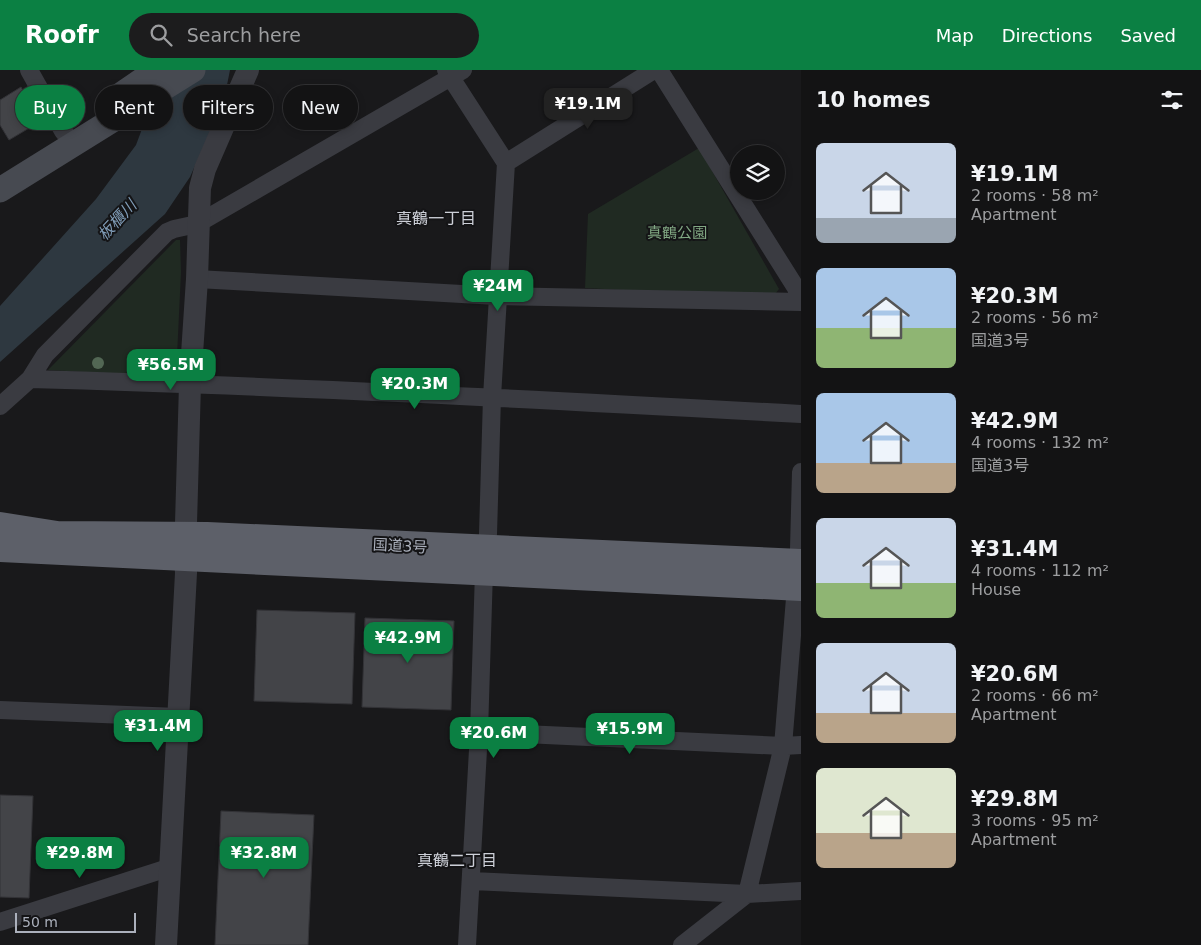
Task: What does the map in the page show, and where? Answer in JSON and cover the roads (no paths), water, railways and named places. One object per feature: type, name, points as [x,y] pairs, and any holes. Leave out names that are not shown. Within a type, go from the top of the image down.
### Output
[{"type":"highway","name":"国道3号","points":[[0,526],[57,535],[185,547]]},
{"type":"highway","name":"国道3号","points":[[0,548],[185,547],[799,575]]},
{"type":"main road","points":[[140,85],[157,70]]},
{"type":"main road","points":[[140,85],[193,70]]},
{"type":"main road","points":[[0,190],[95,118]]},
{"type":"main road","points":[[0,169],[68,138]]},
{"type":"street","points":[[29,70],[68,138]]},
{"type":"street","points":[[166,945],[186,573],[185,547],[190,384],[197,279],[197,224],[200,188],[205,169],[248,70]]},
{"type":"street","points":[[506,163],[654,70]]},
{"type":"street","points":[[659,70],[801,296]]},
{"type":"street","points":[[0,406],[30,379],[45,355],[167,232],[197,224],[453,73],[506,163],[497,296],[479,732],[467,945]]},
{"type":"street","points":[[197,279],[497,296],[801,302]]},
{"type":"street","points":[[30,379],[492,397],[801,414]]},
{"type":"street","points":[[682,945],[747,894],[783,746],[799,575],[801,472]]},
{"type":"street","points":[[0,710],[178,717]]},
{"type":"street","points":[[479,732],[783,746],[801,745]]},
{"type":"street","points":[[0,922],[171,867]]},
{"type":"street","points":[[472,882],[747,894],[801,891]]},
{"type":"water","name":"板櫃川","points":[[164,70],[230,70],[227,85],[183,85],[183,130],[211,130],[190,177],[165,214],[0,362],[0,306],[96,199],[136,145],[142,130],[173,130],[173,85],[158,85]]},
{"type":"district","name":"真鶴一丁目","points":[[436,218]]},
{"type":"district","name":"真鶴二丁目","points":[[457,860]]},
{"type":"park label","name":"真鶴公園","points":[[677,233]]}]
